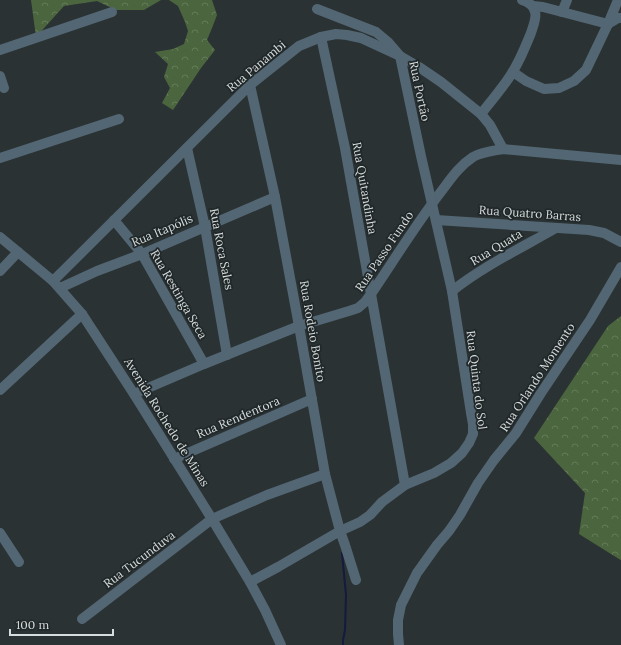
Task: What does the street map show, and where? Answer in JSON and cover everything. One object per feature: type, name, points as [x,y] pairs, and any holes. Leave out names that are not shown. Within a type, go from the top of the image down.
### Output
[{"type":"street","points":[[481,114],[513,72],[526,46],[536,12],[533,6],[522,0]]},
{"type":"street","points":[[562,12],[567,0]]},
{"type":"street","points":[[513,72],[526,81],[544,89],[559,88],[574,81],[586,70],[618,0]]},
{"type":"street","points":[[533,6],[543,7],[608,24],[618,18],[621,18]]},
{"type":"street","name":"Rua Portão","points":[[317,9],[376,32],[388,42],[400,56],[432,203]]},
{"type":"street","points":[[0,50],[112,12]]},
{"type":"street","name":"Rua Panambi","points":[[53,281],[250,85],[299,46],[320,37],[336,34],[361,38],[400,56],[419,67],[441,82],[481,114],[493,130],[503,149]]},
{"type":"street","name":"Rua Quitandinha","points":[[320,37],[345,148],[405,485]]},
{"type":"street","name":"Rua Rodeio Bonito","points":[[250,85],[275,197],[325,474],[340,531],[356,580]]},
{"type":"street","points":[[0,158],[119,119]]},
{"type":"street","name":"Rua Roca Sales","points":[[187,148],[205,226],[227,355]]},
{"type":"street","name":"Rua Passo Fundo","points":[[134,394],[299,326],[358,308],[371,294],[413,230],[455,173],[474,157],[503,149],[621,160]]},
{"type":"street","name":"Rua Itapólis","points":[[60,288],[97,271],[142,254],[275,197]]},
{"type":"street","name":"Rua Quinta do Sol","points":[[250,582],[290,561],[340,531],[360,522],[370,515],[382,502],[405,485],[434,473],[451,463],[462,453],[469,443],[472,434],[471,413],[452,291],[432,203]]},
{"type":"street","name":"Rua Restinga Seca","points":[[114,220],[142,254],[204,364]]},
{"type":"street","name":"Rua Quatro Barras","points":[[436,220],[589,230],[604,233],[621,242]]},
{"type":"street","name":"Rua Quata","points":[[452,291],[465,281],[498,261],[556,228]]},
{"type":"street","name":"Avenida Rochedo de Minas","points":[[0,237],[53,281],[82,314],[134,394],[250,582],[265,610],[280,645]]},
{"type":"street","points":[[0,271],[18,252]]},
{"type":"street","name":"Rua Orlando Momento","points":[[399,645],[398,620],[401,605],[417,573],[460,515],[478,483],[494,460],[516,433],[590,320],[621,267]]},
{"type":"street","points":[[0,390],[82,314]]},
{"type":"street","name":"Rua Rendentora","points":[[174,459],[312,399]]},
{"type":"street","name":"Rua Tucunduva","points":[[82,619],[212,519],[267,495],[325,474]]},
{"type":"street","points":[[0,534],[19,562]]},
{"type":"green space","points":[[31,0],[161,0],[144,10],[116,10],[97,1],[64,6],[36,37]]},
{"type":"green space","points":[[169,0],[212,0],[217,15],[207,40],[215,50],[173,110],[162,103],[170,88],[164,77],[168,64],[155,52],[173,49],[184,44],[188,31],[178,6]]},
{"type":"green space","points":[[621,316],[621,560],[579,534],[585,493],[534,438],[608,326]]},
{"type":"waterway","points":[[342,553],[346,595],[343,645]]}]
